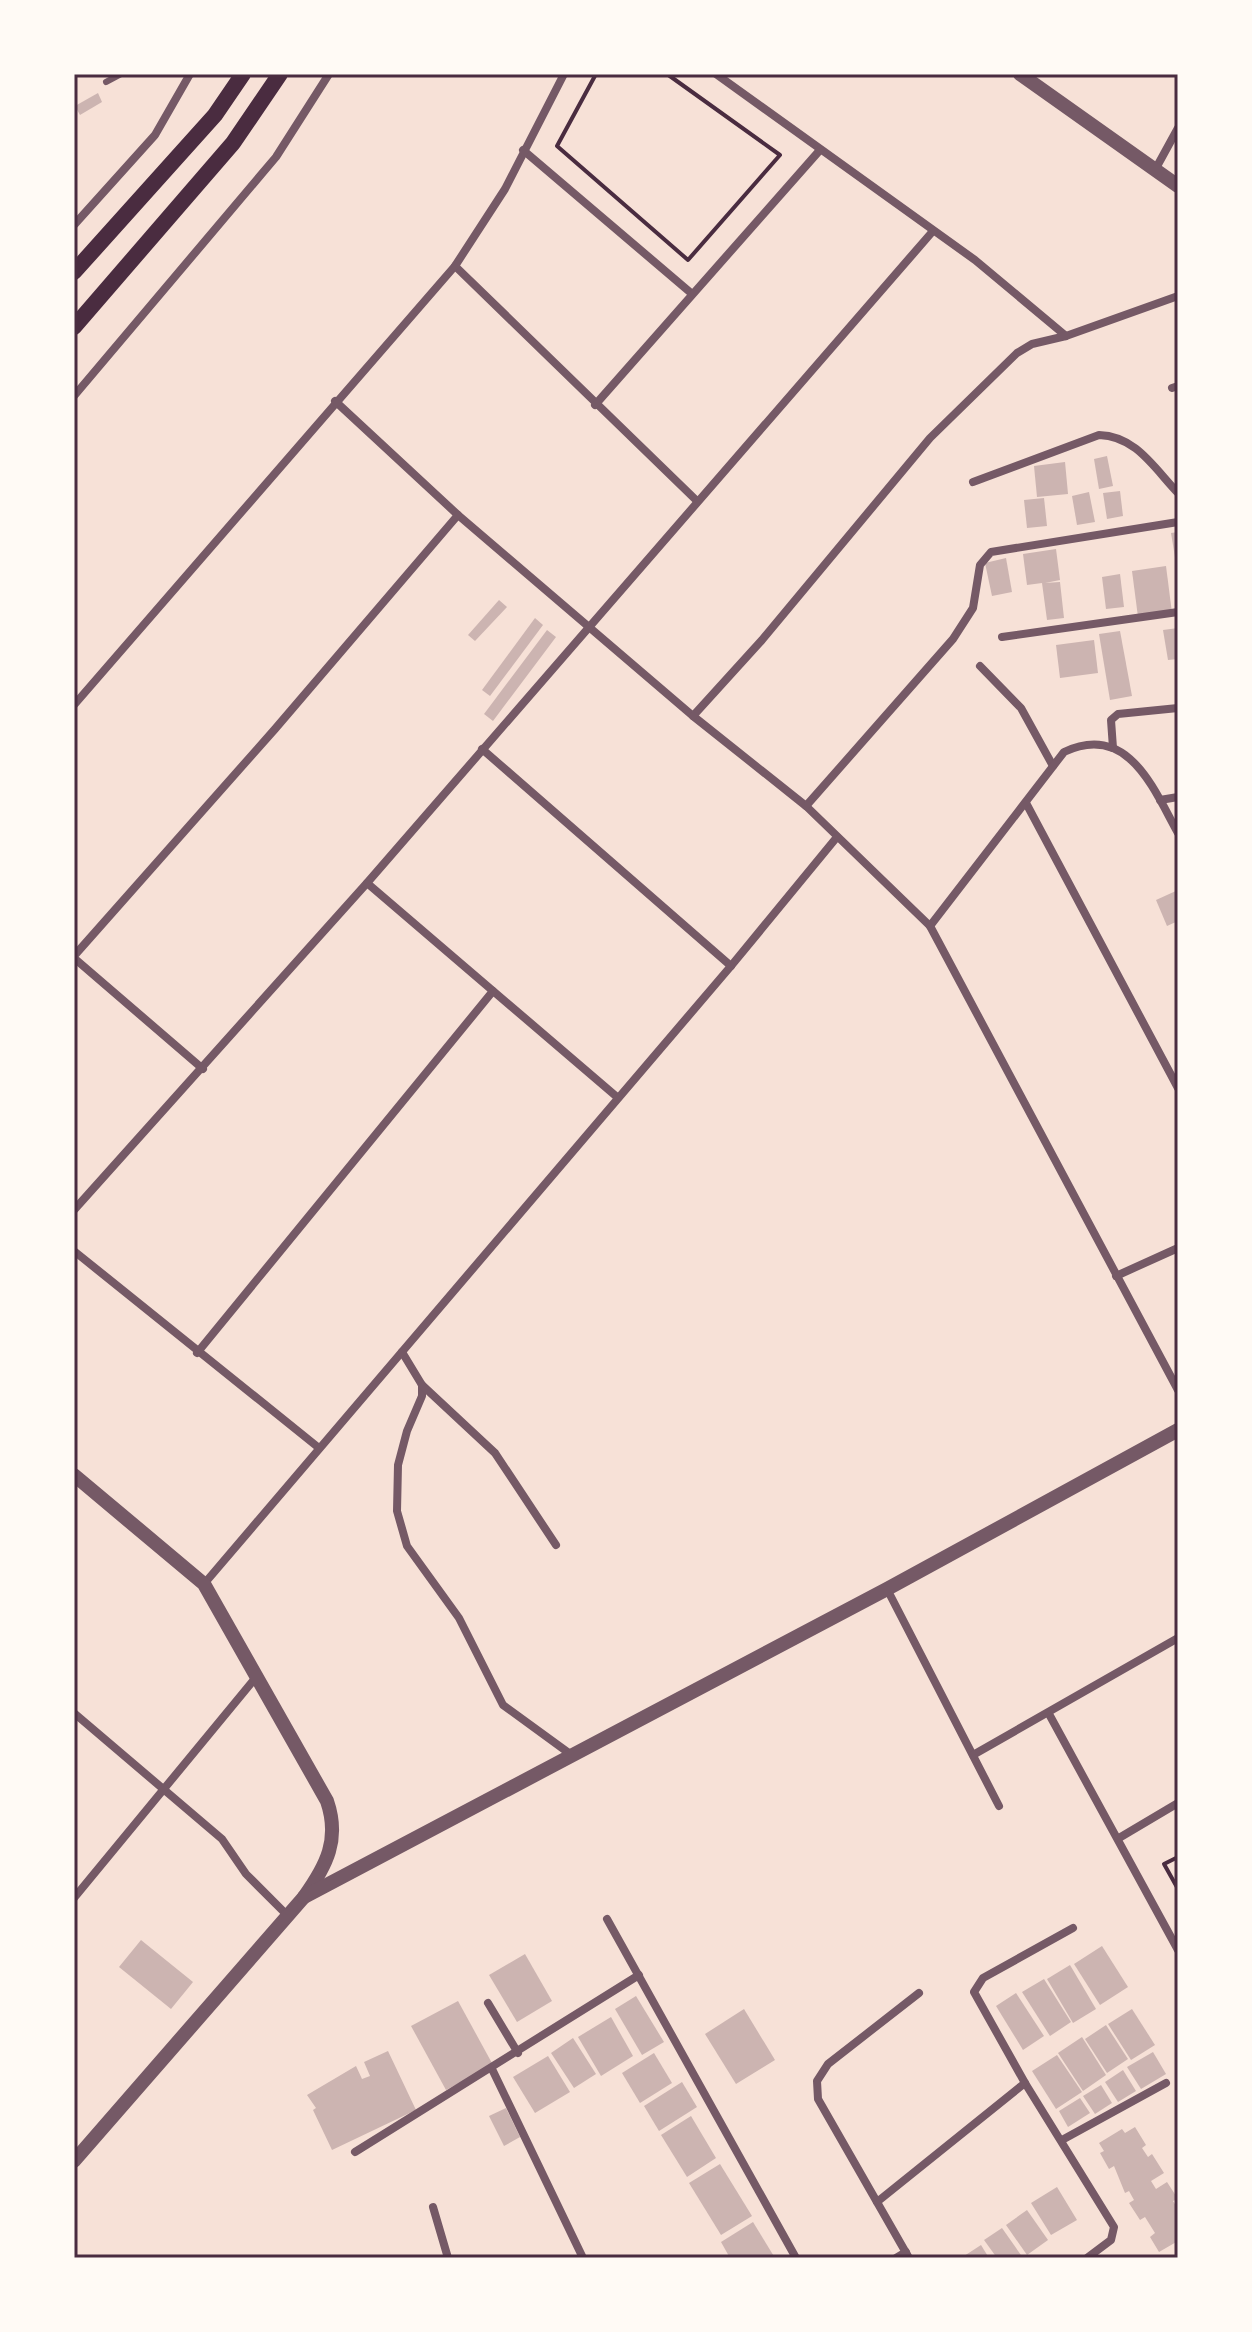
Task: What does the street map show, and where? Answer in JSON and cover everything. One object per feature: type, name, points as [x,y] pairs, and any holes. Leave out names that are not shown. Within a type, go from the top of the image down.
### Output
[{"type":"main road","points":[[74,272],[215,115],[243,74]]},
{"type":"main road","points":[[74,327],[233,143],[280,74]]},
{"type":"street","points":[[74,225],[155,135],[190,74]]},
{"type":"street","points":[[74,396],[276,157],[329,74]]},
{"type":"street","points":[[74,705],[455,266],[505,189],[564,74]]},
{"type":"street","points":[[716,74],[975,260],[1066,336]]},
{"type":"street","points":[[1020,74],[1178,186]]},
{"type":"street","points":[[1155,170],[1178,128]]},
{"type":"street","points":[[523,150],[691,293]]},
{"type":"street","points":[[595,405],[820,150]]},
{"type":"street","points":[[74,1210],[367,883],[933,231]]},
{"type":"street","points":[[455,266],[697,501]]},
{"type":"street","points":[[693,716],[762,640],[930,438],[1017,353],[1032,344],[1066,336],[1178,296]]},
{"type":"street","points":[[335,401],[458,515],[693,716],[806,806],[930,926],[1178,1390]]},
{"type":"street","points":[[973,482],[1099,435],[1116,435],[1129,441],[1178,493]]},
{"type":"street","points":[[203,1069],[74,957],[458,515]]},
{"type":"street","points":[[806,806],[953,639],[973,608],[980,565],[991,552],[1178,522]]},
{"type":"street","points":[[1002,637],[1178,612]]},
{"type":"street","points":[[980,666],[1021,708],[1053,766]]},
{"type":"street","points":[[1113,748],[1111,720],[1118,714],[1178,708]]},
{"type":"street","points":[[930,926],[1064,752],[1079,745],[1113,748],[1143,770],[1178,833]]},
{"type":"street","points":[[482,749],[731,966]]},
{"type":"street","points":[[1160,800],[1178,797]]},
{"type":"street","points":[[1026,803],[1178,1088]]},
{"type":"street","points":[[204,1584],[731,966],[837,837]]},
{"type":"street","points":[[367,883],[617,1097]]},
{"type":"street","points":[[197,1353],[493,991]]},
{"type":"street","points":[[1116,1276],[1178,1248]]},
{"type":"street","points":[[74,1251],[197,1353],[319,1448]]},
{"type":"street","points":[[402,1352],[422,1385],[495,1453],[556,1545]]},
{"type":"street","points":[[422,1385],[422,1396],[398,1465],[397,1511],[407,1546],[459,1618],[503,1705],[574,1757]]},
{"type":"street","points":[[304,1897],[574,1757],[1178,1430]]},
{"type":"street","points":[[74,1475],[204,1584],[327,1801],[334,1822],[329,1857],[304,1897],[74,2161]]},
{"type":"street","points":[[887,1589],[999,1806]]},
{"type":"street","points":[[973,1755],[1178,1638]]},
{"type":"street","points":[[74,1898],[165,1792],[258,1675]]},
{"type":"street","points":[[74,1713],[222,1839],[246,1874],[288,1916]]},
{"type":"street","points":[[1049,1714],[1178,1950]]},
{"type":"street","points":[[1119,1838],[1178,1803]]},
{"type":"street","points":[[607,1919],[796,2258]]},
{"type":"street","points":[[1073,1928],[976,1983],[974,1992],[1025,2083],[1114,2227],[1111,2240],[1087,2258]]},
{"type":"street","points":[[355,2152],[639,1975]]},
{"type":"street","points":[[896,2258],[908,2255],[818,2099],[817,2081],[828,2064],[919,1993]]},
{"type":"street","points":[[488,2003],[518,2053]]},
{"type":"street","points":[[492,2069],[583,2258]]},
{"type":"street","points":[[877,2202],[1025,2083]]},
{"type":"street","points":[[1062,2140],[1166,2083]]},
{"type":"street","points":[[433,2207],[448,2258]]},
{"type":"lane","points":[[106,82],[121,74]]},
{"type":"path","points":[[596,74],[557,146],[688,260],[780,155],[667,74]]},
{"type":"path","points":[[1178,1824],[1178,1831]]},
{"type":"path","points":[[1178,1857],[1164,1864],[1178,1889]]},
{"type":"building","points":[[98,93],[102,102],[80,115],[75,106]]},
{"type":"building","points":[[1107,456],[1113,486],[1099,489],[1094,459]]},
{"type":"building","points":[[1065,462],[1068,494],[1037,497],[1034,466]]},
{"type":"building","points":[[1120,491],[1123,516],[1107,519],[1103,493]]},
{"type":"building","points":[[1089,492],[1095,522],[1077,525],[1072,496]]},
{"type":"building","points":[[1044,498],[1047,526],[1027,528],[1024,500]]},
{"type":"building","points":[[1178,532],[1178,563],[1176,563],[1171,533]]},
{"type":"building","points":[[1056,549],[1060,580],[1045,583],[1060,582],[1064,618],[1047,620],[1042,583],[1027,585],[1023,554]]},
{"type":"building","points":[[1006,558],[1012,592],[992,596],[985,563]]},
{"type":"building","points":[[1166,566],[1172,613],[1138,617],[1132,571]]},
{"type":"building","points":[[1120,574],[1124,607],[1106,609],[1102,577]]},
{"type":"building","points":[[499,600],[507,607],[475,641],[468,635]]},
{"type":"building","points":[[535,618],[543,625],[490,696],[482,690]]},
{"type":"building","points":[[1178,628],[1178,659],[1168,660],[1163,630]]},
{"type":"building","points":[[547,630],[556,637],[493,721],[484,714]]},
{"type":"building","points":[[1120,631],[1132,696],[1110,700],[1099,634]]},
{"type":"building","points":[[1094,640],[1098,673],[1060,678],[1056,645]]},
{"type":"building","points":[[1178,890],[1178,921],[1167,926],[1156,900]]},
{"type":"building","points":[[141,1940],[193,1982],[171,2009],[119,1967]]},
{"type":"building","points":[[1102,1946],[1128,1987],[1100,2005],[1074,1964]]},
{"type":"building","points":[[525,1954],[552,2001],[517,2022],[489,1975]]},
{"type":"building","points":[[1070,1965],[1096,2009],[1073,2023],[1047,1979]]},
{"type":"building","points":[[1044,1979],[1071,2022],[1050,2036],[1022,1992]]},
{"type":"building","points":[[1016,1993],[1044,2036],[1023,2050],[996,2006]]},
{"type":"building","points":[[636,1996],[664,2042],[642,2055],[615,2009]]},
{"type":"building","points":[[458,2001],[493,2065],[446,2090],[411,2026]]},
{"type":"building","points":[[744,2009],[775,2060],[736,2084],[705,2034]]},
{"type":"building","points":[[1132,2009],[1155,2045],[1131,2060],[1108,2024]]},
{"type":"building","points":[[611,2017],[633,2056],[601,2076],[578,2037]]},
{"type":"building","points":[[1106,2025],[1128,2059],[1107,2073],[1085,2039]]},
{"type":"building","points":[[1082,2037],[1106,2075],[1083,2091],[1058,2053]]},
{"type":"building","points":[[573,2038],[596,2074],[574,2088],[551,2053]]},
{"type":"building","points":[[388,2051],[416,2110],[332,2150],[313,2110],[316,2108],[307,2095],[356,2066],[362,2079],[370,2076],[364,2062]]},
{"type":"building","points":[[1153,2052],[1166,2074],[1141,2089],[1127,2067]]},
{"type":"building","points":[[654,2053],[672,2083],[640,2103],[622,2073]]},
{"type":"building","points":[[1057,2055],[1082,2092],[1056,2109],[1032,2071]]},
{"type":"building","points":[[548,2056],[570,2092],[535,2113],[513,2077]]},
{"type":"building","points":[[1123,2070],[1136,2091],[1118,2102],[1105,2082]]},
{"type":"building","points":[[682,2082],[697,2107],[659,2131],[644,2106]]},
{"type":"building","points":[[1101,2085],[1112,2103],[1095,2114],[1083,2096]]},
{"type":"building","points":[[1080,2098],[1090,2113],[1068,2127],[1059,2111]]},
{"type":"building","points":[[506,2108],[520,2137],[504,2146],[489,2116]]},
{"type":"building","points":[[691,2116],[716,2158],[687,2177],[661,2135]]},
{"type":"building","points":[[1135,2127],[1146,2145],[1142,2148],[1148,2157],[1152,2154],[1164,2173],[1151,2181],[1156,2189],[1167,2182],[1178,2199],[1173,2201],[1178,2209],[1178,2241],[1159,2252],[1150,2237],[1155,2233],[1145,2217],[1140,2220],[1129,2203],[1134,2200],[1129,2191],[1125,2193],[1114,2166],[1109,2169],[1100,2153],[1104,2151],[1099,2143],[1122,2129],[1125,2133]]},
{"type":"building","points":[[720,2164],[752,2216],[721,2235],[689,2183]]},
{"type":"building","points":[[1057,2187],[1077,2220],[1051,2235],[1031,2203]]},
{"type":"building","points":[[1027,2210],[1048,2240],[1027,2255],[1006,2225]]},
{"type":"building","points":[[753,2222],[775,2258],[730,2258],[721,2242]]},
{"type":"building","points":[[1002,2228],[1023,2258],[997,2258],[984,2240]]},
{"type":"building","points":[[981,2245],[989,2258],[961,2258]]}]
